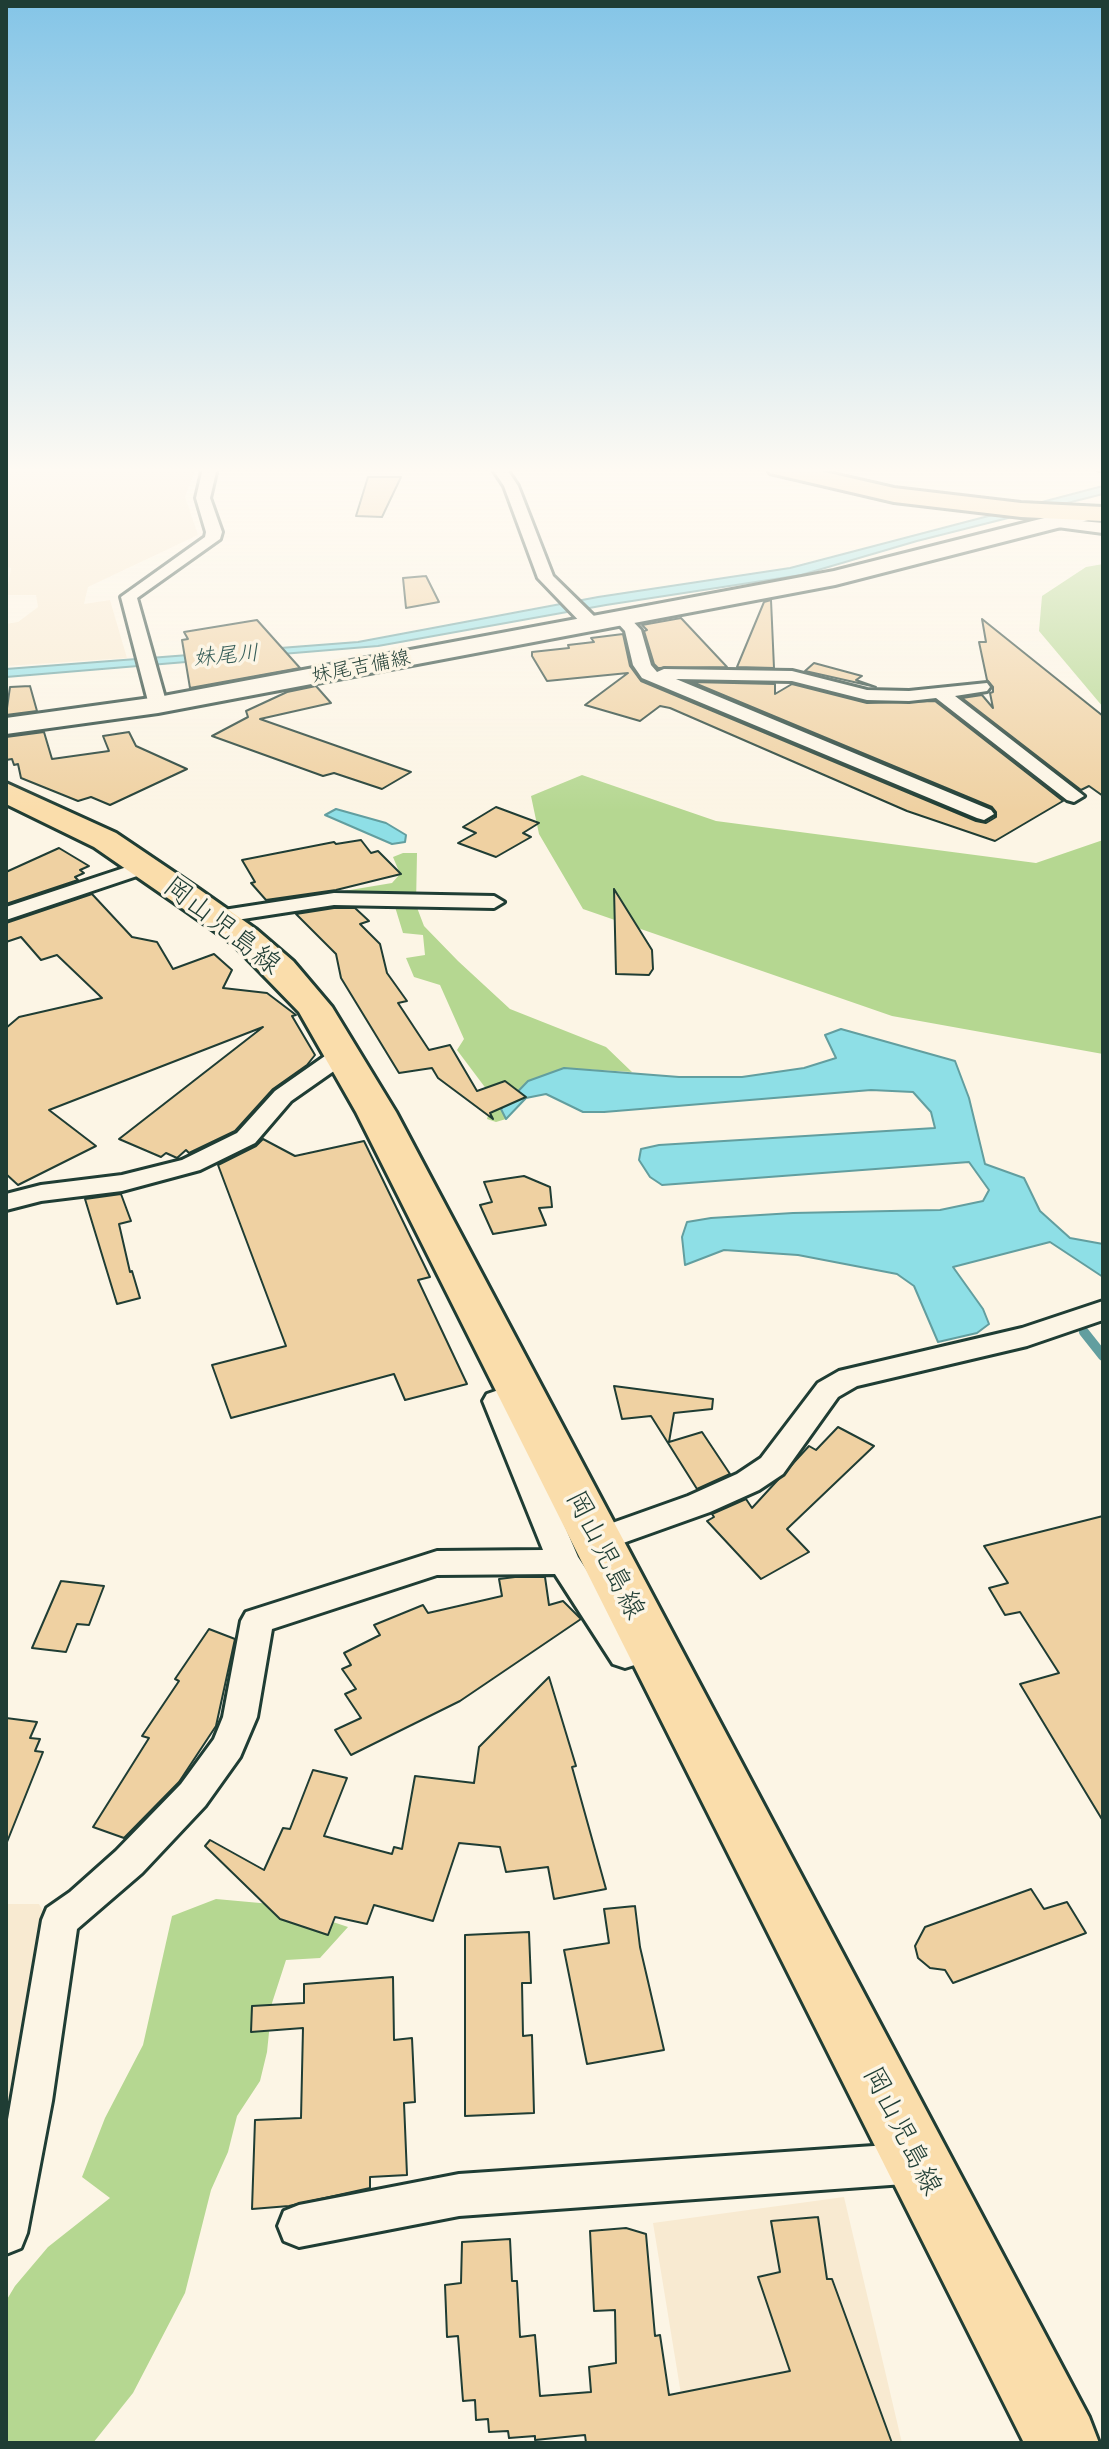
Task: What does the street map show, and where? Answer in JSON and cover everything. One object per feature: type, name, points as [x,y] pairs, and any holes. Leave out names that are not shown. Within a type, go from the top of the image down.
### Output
[{"type":"main road","name":"妹尾吉備線","points":[[6,726],[158,705],[588,620],[621,618],[812,582]]},
{"type":"main road","name":"岡山児島線","points":[[6,792],[105,840],[217,917],[280,969],[314,1007],[343,1054],[522,1392],[581,1551],[651,1647],[1063,2443]]},
{"type":"street","points":[[150,582],[129,597],[158,705]]},
{"type":"street","points":[[550,582],[588,620]]},
{"type":"street","points":[[621,618],[633,630],[642,665],[648,674],[984,814]]},
{"type":"street","points":[[648,674],[792,676],[867,695],[909,696],[981,687]]},
{"type":"street","points":[[939,692],[1074,796]]},
{"type":"street","points":[[6,914],[145,867]]},
{"type":"street","points":[[217,917],[334,899],[494,902]]},
{"type":"street","points":[[6,1202],[41,1193],[122,1183],[191,1165],[246,1138],[283,1096],[343,1054]]},
{"type":"street","points":[[6,2233],[32,2101],[60,1920],[83,1904],[129,1862],[193,1795],[228,1747],[240,1717],[257,1621],[437,1563],[581,1551],[748,1482],[772,1466],[828,1390],[849,1378],[1027,1336],[1103,1310]]},
{"type":"street","points":[[299,2226],[459,2195],[918,2163]]},
{"type":"shaded area","points":[[8,582],[98,582],[88,587],[84,604],[110,600],[127,658],[6,666],[6,624],[18,622],[38,607],[36,595],[6,595]]},
{"type":"shaded area","points":[[6,1904],[39,1904],[46,1916],[6,2178]]},
{"type":"shaded area","points":[[844,2197],[902,2443],[689,2443],[653,2223]]},
{"type":"green space","points":[[1063,582],[1103,582],[1103,707],[1039,631],[1042,596]]},
{"type":"green space","points":[[582,775],[716,821],[1036,863],[1103,840],[1103,1054],[892,1016],[583,909],[539,834],[531,796]]},
{"type":"green space","points":[[417,853],[416,905],[424,926],[458,961],[510,1009],[606,1047],[632,1072],[564,1068],[528,1081],[501,1109],[506,1119],[496,1122],[487,1119],[493,1098],[457,1050],[464,1039],[440,985],[414,977],[406,958],[425,955],[423,935],[403,933],[392,897],[341,895],[344,891],[392,883],[400,874],[393,857]]},
{"type":"green space","points":[[216,1899],[282,1905],[348,1927],[320,1958],[286,1960],[272,2003],[267,2052],[260,2081],[237,2116],[228,2152],[211,2190],[185,2293],[133,2393],[93,2443],[6,2443],[6,2301],[48,2247],[110,2198],[82,2177],[105,2118],[143,2045],[172,1916]]},
{"type":"water","name":"妹尾川","points":[[695,582],[754,582],[378,646],[6,677],[6,669],[358,642],[598,597]]},
{"type":"water","points":[[336,809],[386,823],[406,835],[405,842],[392,844],[325,815]]},
{"type":"water","points":[[841,1029],[955,1061],[969,1098],[985,1164],[1024,1178],[1040,1211],[1070,1238],[1103,1244],[1103,1277],[1050,1242],[953,1267],[983,1309],[989,1324],[977,1333],[938,1342],[914,1286],[897,1274],[798,1255],[724,1250],[685,1265],[682,1237],[687,1222],[793,1213],[940,1210],[983,1201],[989,1190],[969,1162],[662,1185],[650,1177],[639,1160],[641,1149],[659,1145],[935,1128],[931,1112],[913,1092],[871,1090],[604,1112],[583,1112],[546,1094],[526,1098],[506,1119],[501,1109],[528,1081],[564,1068],[679,1077],[742,1077],[804,1068],[836,1058],[825,1035]]},
{"type":"building","points":[[403,582],[429,582],[439,602],[406,608]]},
{"type":"building","points":[[771,600],[774,668],[737,667],[764,602]]},
{"type":"building","points":[[681,618],[727,667],[658,668],[654,664],[644,631],[647,630],[642,625]]},
{"type":"building","points":[[982,619],[1103,716],[1103,796],[1089,786],[1081,790],[962,698],[982,695],[993,708],[990,693],[993,687],[987,680],[979,642],[986,642]]},
{"type":"building","points":[[257,620],[300,668],[190,688],[182,640],[188,639],[184,632]]},
{"type":"building","points":[[623,634],[630,666],[641,681],[976,821],[986,823],[996,817],[996,812],[992,807],[692,682],[775,684],[775,694],[792,684],[867,703],[935,701],[1063,801],[995,841],[907,811],[670,708],[660,706],[640,721],[585,705],[628,673],[547,681],[532,656],[532,652],[569,648],[568,645],[594,642],[591,638]]},
{"type":"building","points":[[814,663],[862,676],[856,680],[876,687],[805,671]]},
{"type":"building","points":[[30,686],[37,711],[6,715],[10,687]]},
{"type":"building","points":[[316,686],[331,703],[260,719],[411,772],[382,789],[334,773],[323,776],[212,736],[248,717],[246,711],[287,692]]},
{"type":"building","points":[[44,732],[52,759],[109,751],[103,736],[129,732],[136,746],[187,769],[110,805],[91,797],[78,801],[21,778],[18,764],[14,765],[12,759],[6,760],[6,737]]},
{"type":"building","points":[[496,807],[539,823],[523,833],[531,837],[496,857],[458,843],[476,833],[463,827]]},
{"type":"building","points":[[361,840],[371,853],[378,851],[401,874],[336,890],[266,900],[251,883],[255,882],[242,860],[334,842]]},
{"type":"building","points":[[59,848],[89,866],[80,870],[84,873],[75,877],[78,880],[6,904],[6,872]]},
{"type":"building","points":[[614,889],[652,950],[653,969],[649,975],[616,974]]},
{"type":"building","points":[[92,894],[132,937],[157,942],[173,969],[214,954],[232,970],[223,988],[267,993],[296,1015],[292,1016],[315,1055],[307,1065],[273,1089],[235,1131],[189,1153],[186,1150],[177,1158],[166,1153],[161,1157],[119,1139],[263,1027],[49,1110],[96,1146],[18,1185],[6,1174],[6,1028],[19,1017],[102,998],[57,955],[41,960],[21,937],[6,942],[6,923]]},
{"type":"building","points":[[355,908],[369,921],[360,924],[380,944],[387,973],[407,1001],[398,1003],[429,1050],[450,1045],[477,1091],[505,1081],[526,1097],[490,1113],[493,1119],[438,1078],[432,1068],[399,1073],[341,978],[336,954],[296,914]]},
{"type":"building","points":[[263,1139],[295,1156],[364,1141],[430,1277],[418,1280],[467,1384],[405,1400],[394,1374],[231,1418],[212,1365],[286,1346],[218,1165],[256,1146]]},
{"type":"building","points":[[524,1176],[550,1187],[552,1207],[539,1208],[546,1225],[493,1234],[480,1205],[492,1202],[484,1182]]},
{"type":"building","points":[[121,1194],[131,1221],[119,1224],[130,1272],[140,1298],[117,1304],[85,1199]]},
{"type":"building","points":[[614,1386],[713,1399],[712,1409],[674,1413],[669,1442],[702,1432],[730,1474],[697,1489],[651,1416],[622,1419]]},
{"type":"building","points":[[838,1427],[874,1446],[787,1529],[809,1552],[761,1579],[707,1521],[714,1517],[712,1514],[746,1499],[752,1508],[809,1446],[816,1450]]},
{"type":"building","points":[[1103,1516],[1103,1821],[1020,1684],[1059,1673],[1020,1612],[1005,1615],[989,1588],[1008,1583],[984,1546]]},
{"type":"building","points":[[545,1577],[549,1605],[563,1601],[581,1619],[460,1701],[351,1755],[335,1730],[361,1718],[345,1694],[356,1689],[342,1669],[351,1665],[344,1653],[380,1635],[374,1625],[423,1605],[428,1613],[502,1596],[499,1579]]},
{"type":"building","points":[[61,1581],[104,1586],[89,1625],[77,1624],[66,1652],[32,1648]]},
{"type":"building","points":[[209,1629],[235,1639],[216,1726],[179,1782],[124,1838],[93,1827],[149,1738],[142,1736],[179,1681],[175,1679]]},
{"type":"building","points":[[549,1677],[576,1766],[572,1767],[606,1889],[554,1899],[548,1867],[506,1872],[500,1847],[459,1843],[433,1921],[374,1905],[367,1924],[335,1917],[328,1935],[280,1919],[205,1846],[210,1840],[264,1870],[283,1828],[290,1829],[313,1770],[347,1778],[324,1836],[392,1854],[394,1847],[402,1849],[415,1776],[474,1783],[479,1747]]},
{"type":"building","points":[[6,1718],[37,1722],[30,1738],[40,1739],[35,1751],[43,1752],[7,1842]]},
{"type":"building","points":[[1031,1889],[1044,1909],[1067,1902],[1086,1933],[953,1983],[945,1970],[930,1968],[918,1958],[915,1946],[925,1927]]},
{"type":"building","points":[[635,1906],[640,1947],[664,2050],[587,2064],[564,1950],[609,1943],[604,1909]]},
{"type":"building","points":[[529,1932],[531,1983],[522,1983],[523,2036],[532,2035],[534,2113],[465,2116],[465,1935]]},
{"type":"building","points":[[393,1977],[394,2040],[412,2038],[415,2102],[404,2103],[407,2175],[370,2177],[370,2188],[289,2206],[252,2209],[255,2120],[301,2118],[303,2028],[251,2032],[252,2006],[304,2003],[304,1984]]},
{"type":"building","points":[[818,2217],[827,2279],[832,2279],[892,2443],[586,2443],[585,2435],[535,2440],[535,2436],[509,2438],[508,2431],[489,2432],[488,2419],[476,2420],[475,2400],[463,2401],[458,2336],[447,2337],[445,2285],[461,2283],[462,2242],[510,2239],[512,2281],[517,2281],[520,2337],[535,2335],[540,2396],[591,2392],[589,2367],[616,2363],[615,2310],[594,2311],[590,2231],[626,2228],[646,2234],[655,2336],[660,2335],[669,2395],[790,2371],[758,2277],[780,2272],[771,2221]]},
{"type":"waterway","points":[[1084,1332],[1103,1356]]}]
